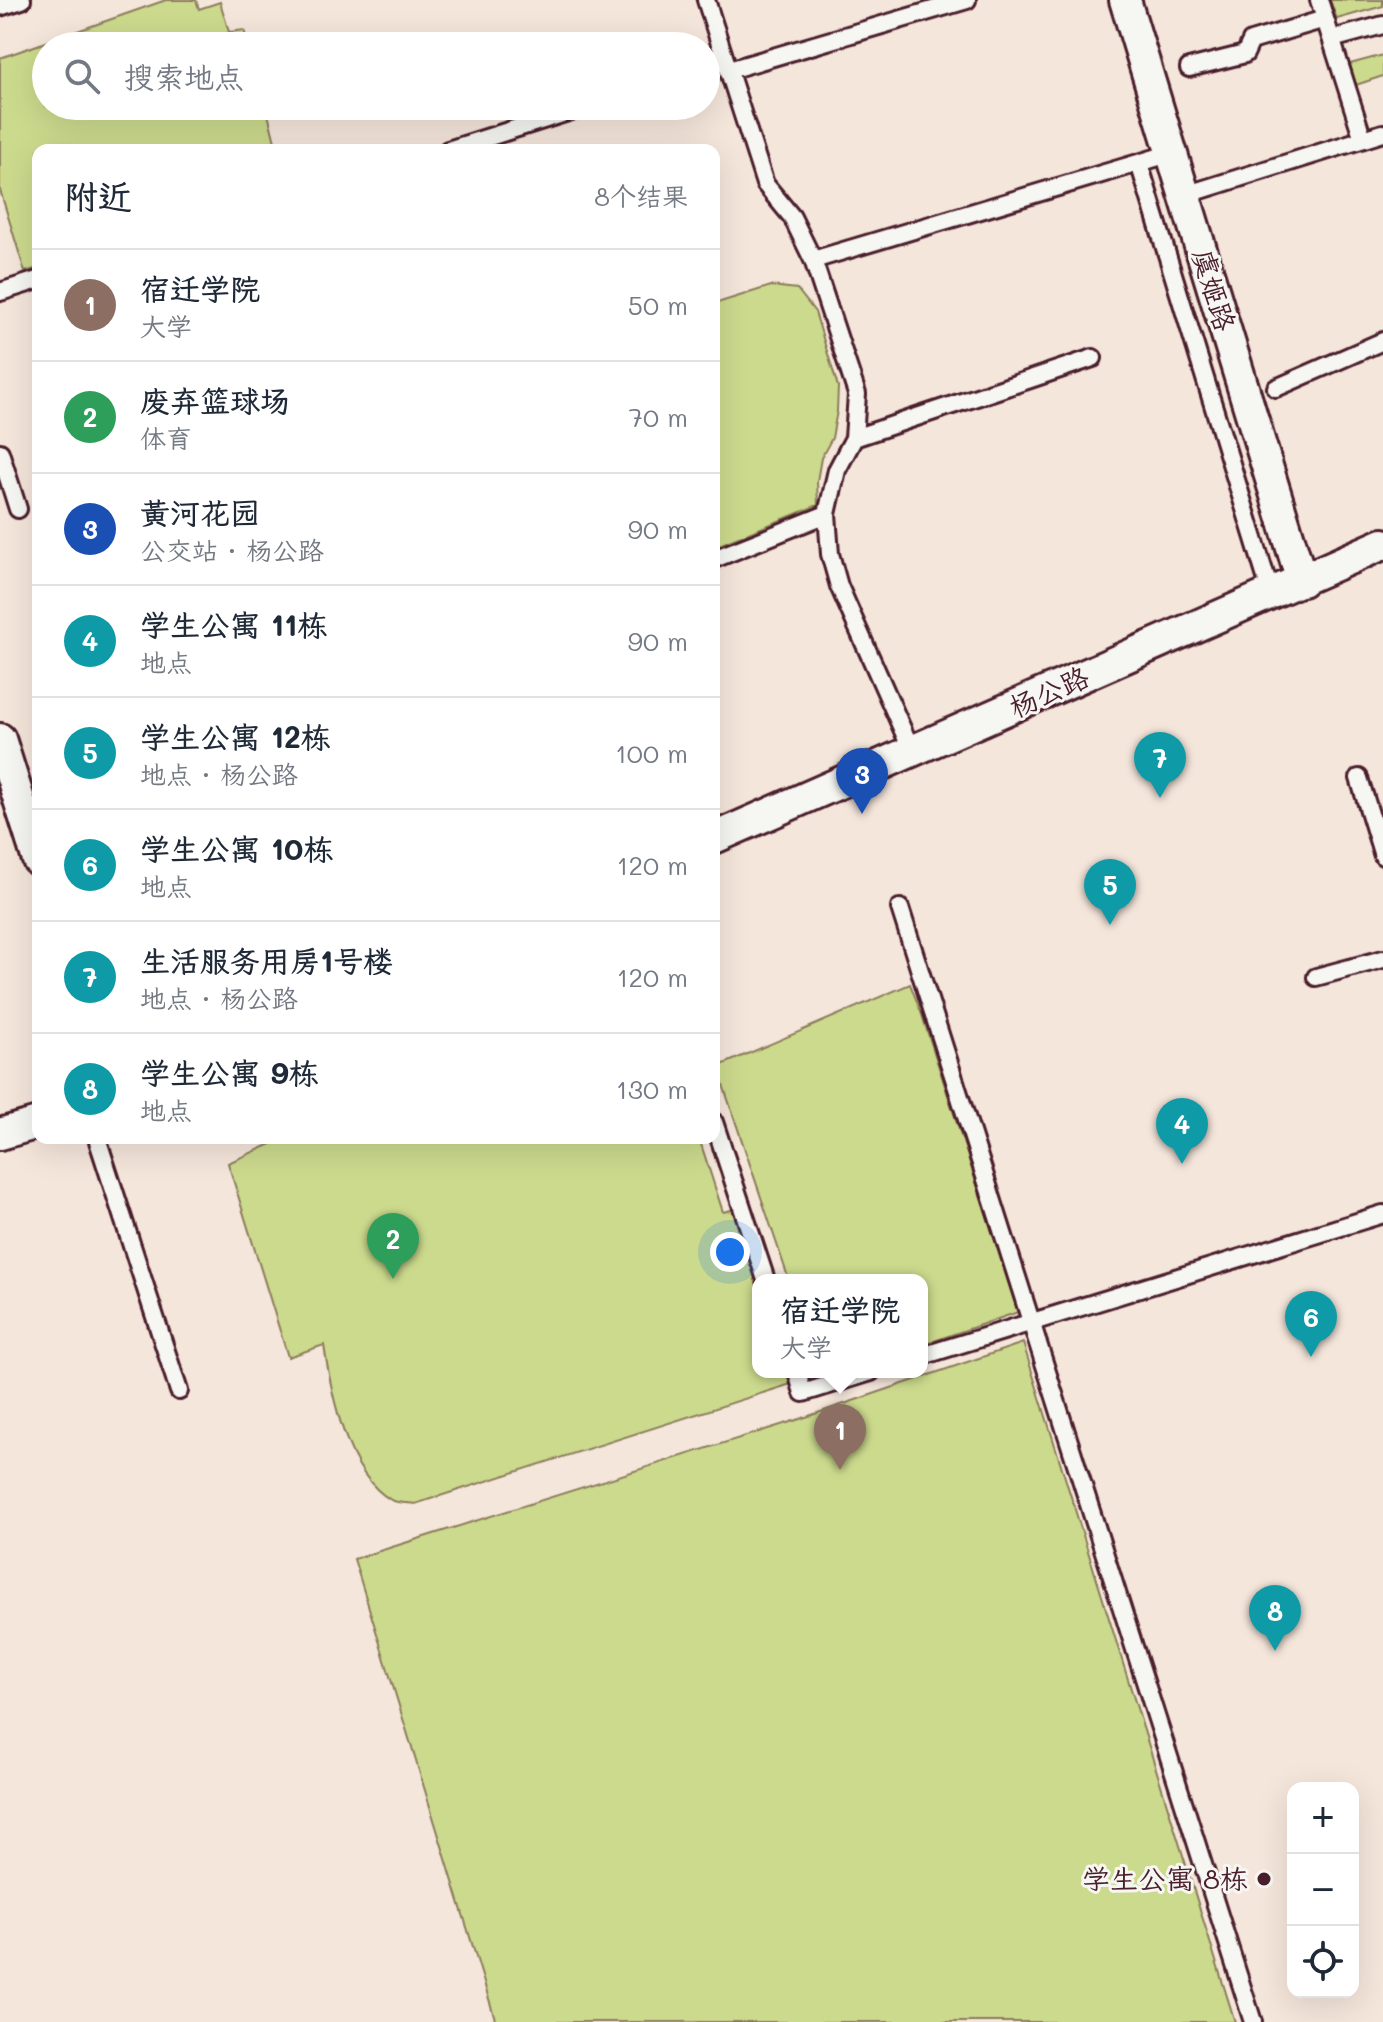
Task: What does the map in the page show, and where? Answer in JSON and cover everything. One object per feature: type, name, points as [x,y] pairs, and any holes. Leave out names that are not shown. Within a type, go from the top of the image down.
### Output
[{"type":"street","name":"虞姬路","points":[[1125,0],[1302,581]]},
{"type":"street","name":"杨公路","points":[[720,835],[1383,544]]},
{"type":"street","points":[[0,739],[32,841]]},
{"type":"street","points":[[0,1134],[32,1125]]},
{"type":"lane","points":[[0,7],[22,0]]},
{"type":"lane","points":[[706,0],[717,32]]},
{"type":"lane","points":[[729,70],[967,0]]},
{"type":"lane","points":[[1319,0],[1363,139]]},
{"type":"lane","points":[[1189,68],[1245,54],[1251,41],[1325,19]]},
{"type":"lane","points":[[1332,39],[1383,25]]},
{"type":"lane","points":[[720,43],[765,184],[792,217],[813,260],[857,394],[854,438],[837,470],[827,514],[830,554],[839,586],[912,751]]},
{"type":"lane","points":[[467,144],[543,120]]},
{"type":"lane","points":[[1185,195],[1383,133]]},
{"type":"lane","points":[[813,260],[1172,153]]},
{"type":"lane","points":[[1139,163],[1271,594]]},
{"type":"lane","points":[[0,292],[32,282]]},
{"type":"lane","points":[[1276,388],[1383,341]]},
{"type":"lane","points":[[854,438],[1093,358]]},
{"type":"lane","points":[[0,452],[18,509]]},
{"type":"lane","points":[[720,557],[827,514]]},
{"type":"lane","points":[[1359,778],[1383,856]]},
{"type":"lane","points":[[900,908],[1253,2022]]},
{"type":"lane","points":[[1316,977],[1383,959]]},
{"type":"lane","points":[[720,1140],[764,1274]]},
{"type":"lane","points":[[99,1144],[179,1391]]},
{"type":"lane","points":[[928,1354],[1383,1214]]},
{"type":"lane","points":[[799,1378],[803,1393],[852,1378]]},
{"type":"green space","points":[[166,0],[196,0],[199,9],[220,2],[229,32],[74,32]]},
{"type":"green space","points":[[1330,0],[1383,0],[1383,6],[1337,19]]},
{"type":"green space","points":[[32,47],[32,120],[270,120],[276,144],[32,144],[32,270],[25,272],[0,190],[0,58]]},
{"type":"green space","points":[[1383,55],[1383,76],[1356,85],[1350,64]]},
{"type":"green space","points":[[771,286],[797,289],[815,312],[838,387],[832,438],[821,458],[817,481],[818,505],[720,545],[720,302]]},
{"type":"green space","points":[[910,984],[1018,1312],[928,1343],[928,1274],[787,1274],[720,1076],[720,1066]]},
{"type":"green space","points":[[271,1144],[701,1144],[723,1212],[735,1209],[756,1274],[752,1274],[752,1378],[792,1378],[794,1383],[415,1504],[391,1500],[375,1488],[352,1452],[336,1408],[324,1345],[288,1357],[228,1163]]},
{"type":"green space","points":[[1023,1343],[1235,2022],[496,2022],[354,1559],[800,1419],[928,1378],[928,1375]]},
{"type":"place","name":"生活服务用房1号楼","points":[[1160,798]]},
{"type":"place","name":"黄河花园","points":[[862,814]]},
{"type":"place","name":"学生公寓 12栋","points":[[1110,925]]},
{"type":"place","name":"学生公寓 11栋","points":[[1182,1164]]},
{"type":"place","name":"废弃篮球场","points":[[393,1279]]},
{"type":"place","name":"学生公寓 10栋","points":[[1311,1357]]},
{"type":"place","name":"宿迁学院","points":[[840,1470]]},
{"type":"place","name":"学生公寓 9栋","points":[[1275,1651]]},
{"type":"place","name":"学生公寓 8栋","points":[[1264,1879]]}]
